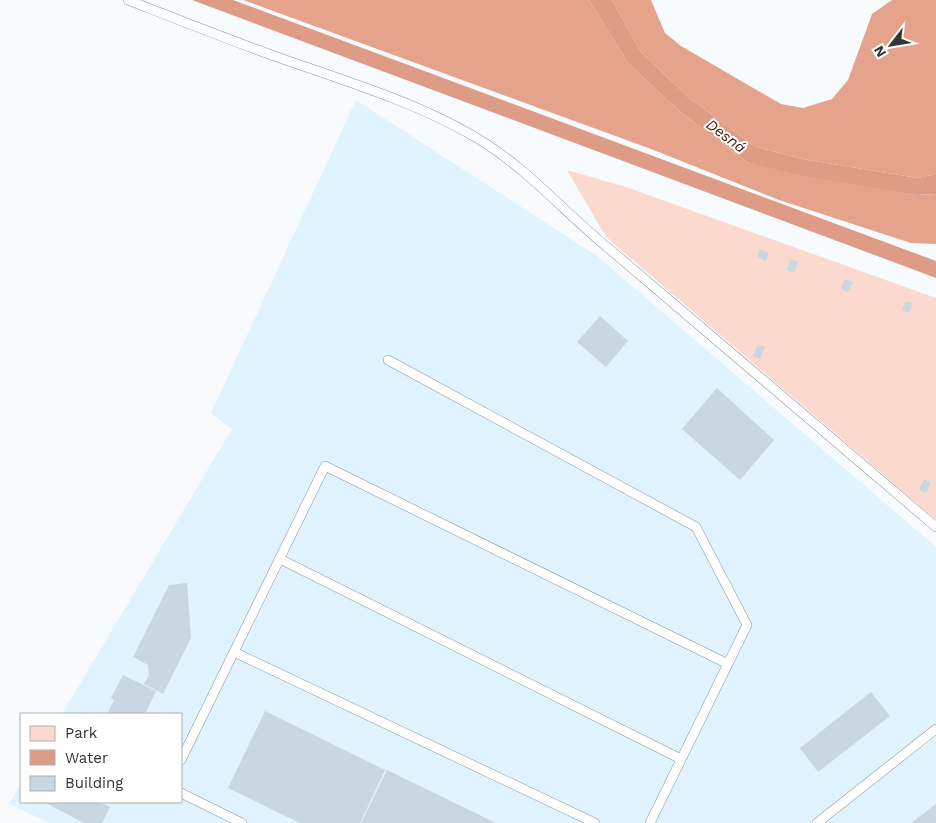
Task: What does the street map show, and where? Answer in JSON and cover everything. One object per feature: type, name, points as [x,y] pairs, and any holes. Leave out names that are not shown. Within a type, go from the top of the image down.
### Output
[{"type":"lane","points":[[128,0],[238,44],[334,77],[417,109],[475,137],[515,164],[581,226],[803,411],[936,527]]},
{"type":"lane","points":[[388,360],[696,527],[746,625],[650,823]]},
{"type":"lane","points":[[182,758],[325,466],[728,664]]},
{"type":"lane","points":[[280,559],[681,759]]},
{"type":"lane","points":[[234,652],[595,823]]},
{"type":"lane","points":[[817,823],[936,729]]},
{"type":"lane","points":[[182,793],[242,823]]},
{"type":"shaded area","points":[[243,0],[589,0],[628,63],[679,111],[747,162],[917,195],[936,194],[936,244],[911,243],[779,200],[651,149]]},
{"type":"shaded area","points":[[612,0],[651,0],[665,33],[681,46],[781,104],[803,108],[832,99],[848,80],[872,14],[892,0],[936,0],[936,174],[918,178],[802,159],[754,146],[689,98],[641,52]]},
{"type":"shaded area","points":[[356,100],[597,256],[936,547],[936,823],[50,823],[9,804],[20,786],[20,803],[182,803],[182,713],[63,713],[232,429],[211,413]]},
{"type":"green space","points":[[567,170],[626,187],[936,298],[936,520],[606,237]]},
{"type":"water","points":[[192,0],[233,0],[936,261],[936,278]]},
{"type":"water","name":"Desná","points":[[589,0],[612,0],[641,52],[689,98],[754,146],[802,159],[918,178],[936,174],[936,194],[917,195],[799,175],[747,162],[679,111],[628,63]]},
{"type":"building","points":[[760,249],[769,253],[766,261],[757,257]]},
{"type":"building","points":[[790,259],[798,262],[794,273],[787,270]]},
{"type":"building","points":[[845,279],[853,282],[848,292],[841,289]]},
{"type":"building","points":[[906,301],[913,304],[909,313],[902,310]]},
{"type":"building","points":[[600,316],[628,341],[606,367],[577,342]]},
{"type":"building","points":[[758,344],[765,347],[760,359],[753,356]]},
{"type":"building","points":[[717,388],[774,440],[740,480],[682,429]]},
{"type":"building","points":[[924,479],[931,483],[926,493],[919,490]]},
{"type":"building","points":[[187,583],[191,638],[163,694],[144,684],[149,675],[148,665],[133,657],[169,585]]},
{"type":"building","points":[[123,675],[156,691],[145,713],[108,713],[114,700],[111,698]]},
{"type":"building","points":[[871,692],[890,716],[818,772],[800,748]]},
{"type":"building","points":[[265,711],[385,770],[360,823],[300,823],[228,788]]},
{"type":"building","points":[[387,770],[496,823],[361,823]]},
{"type":"building","points":[[46,803],[101,803],[110,807],[102,823],[84,823]]},
{"type":"building","points":[[936,804],[936,823],[911,823]]}]
